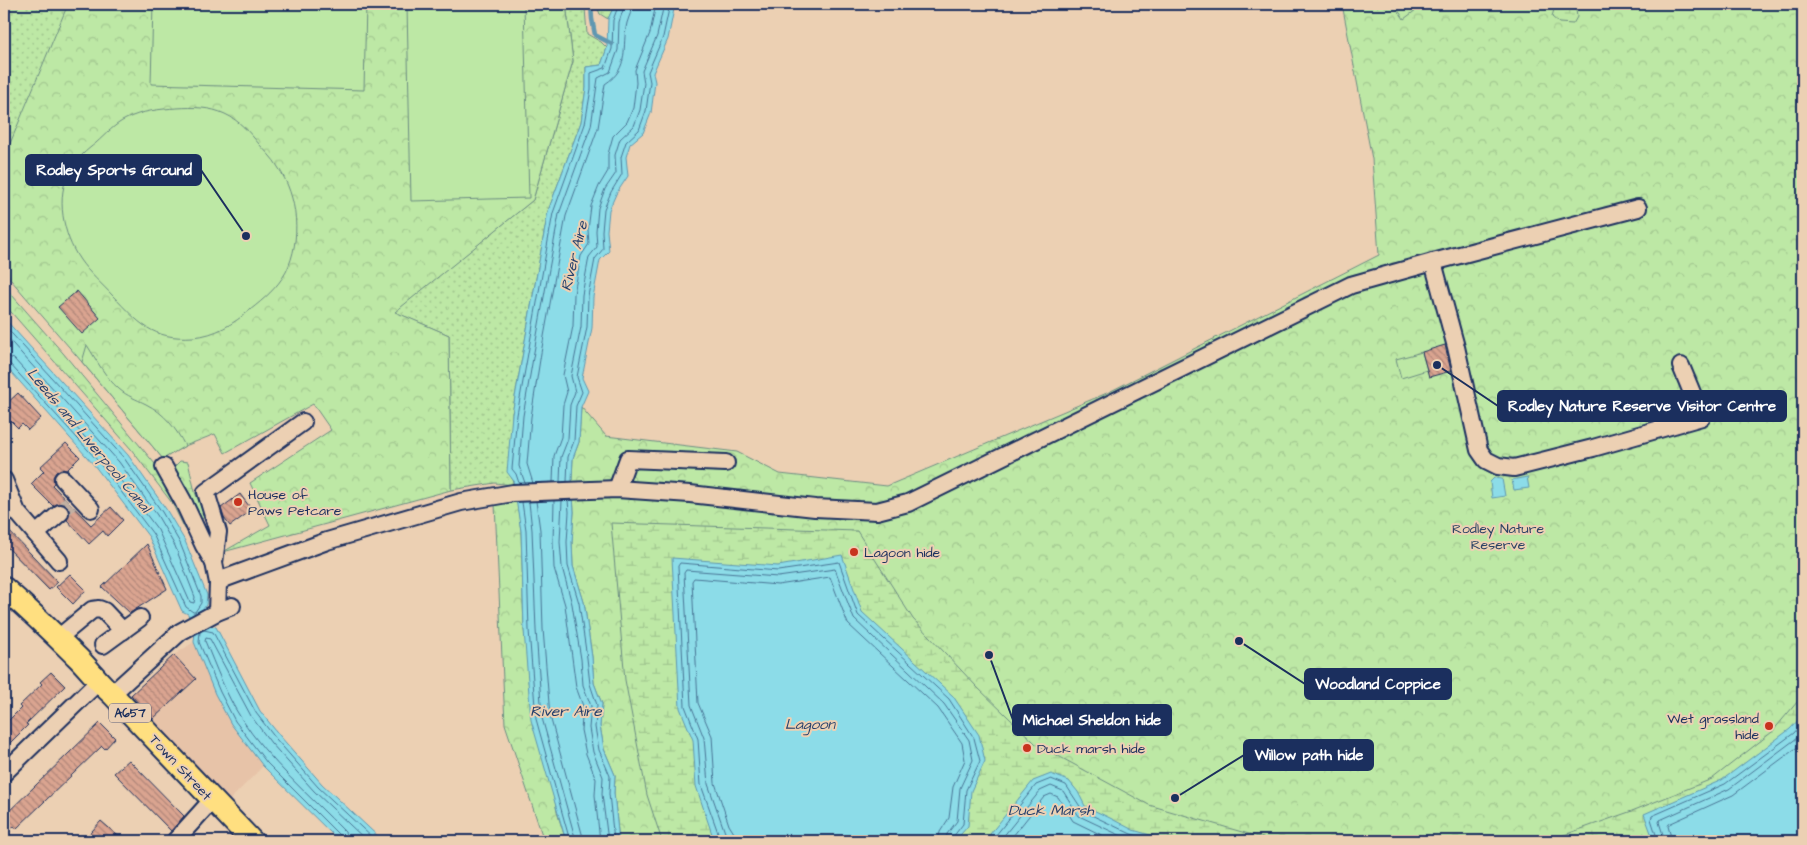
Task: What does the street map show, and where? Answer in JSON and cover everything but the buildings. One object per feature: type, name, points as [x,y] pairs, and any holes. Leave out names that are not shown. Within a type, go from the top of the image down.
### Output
[{"type":"main road","name":"Town Street","points":[[4,588],[76,656],[252,841]]},
{"type":"street","points":[[218,583],[327,541],[461,502],[513,493],[617,489],[690,494],[815,508],[877,511],[908,503],[1351,285],[1638,208]]},
{"type":"street","points":[[1432,262],[1456,347],[1479,450],[1486,460],[1498,466],[1514,468],[1702,417],[1681,366]]},
{"type":"street","points":[[4,773],[105,688],[180,632],[219,611],[218,583],[214,563],[218,532],[206,492],[303,422]]},
{"type":"street","points":[[617,489],[628,459],[726,463]]},
{"type":"street","points":[[164,467],[214,563]]},
{"type":"street","points":[[62,479],[69,504]]},
{"type":"street","points":[[4,480],[17,512],[59,561]]},
{"type":"street","points":[[69,504],[92,509]]},
{"type":"street","points":[[36,534],[69,504]]},
{"type":"street","points":[[57,639],[92,610],[99,608],[123,631]]},
{"type":"street","points":[[103,645],[140,618]]},
{"type":"street","points":[[175,841],[212,800]]},
{"type":"shaded area","points":[[194,642],[231,724],[263,766],[224,806],[126,699],[174,655]]},
{"type":"green space","points":[[4,4],[85,4],[4,211]]},
{"type":"green space","points":[[68,4],[566,4],[573,61],[533,200],[395,312],[449,335],[451,490],[223,552],[270,525],[250,483],[331,430],[313,404],[225,453],[215,434],[185,446],[163,459],[4,272],[4,158]]},
{"type":"green space","points":[[153,4],[366,4],[364,90],[151,84]]},
{"type":"green space","points":[[524,4],[529,198],[411,201],[407,6]]},
{"type":"green space","points":[[566,4],[582,4],[585,8],[587,34],[607,48],[601,65],[586,67],[586,88],[581,122],[548,211],[512,414],[511,476],[514,485],[495,483],[451,490],[449,335],[394,312],[533,200],[573,61]]},
{"type":"green space","points":[[596,4],[615,4],[608,19],[600,14]]},
{"type":"green space","name":"Rodley Nature Reserve","points":[[1342,4],[1803,4],[1803,841],[619,841],[614,793],[615,775],[604,749],[600,726],[602,704],[594,683],[584,602],[573,566],[573,458],[579,442],[581,407],[606,436],[737,452],[780,474],[887,486],[1107,393],[1379,255],[1372,159]]},
{"type":"green space","points":[[1394,4],[1424,4],[1404,19]]},
{"type":"green space","points":[[1559,4],[1567,5],[1576,10],[1577,17],[1573,24],[1559,23],[1552,17],[1554,9]]},
{"type":"green space","points":[[177,108],[214,110],[225,114],[244,127],[274,161],[285,179],[294,205],[296,218],[296,232],[291,259],[286,272],[274,288],[255,306],[231,324],[209,334],[193,337],[167,336],[147,328],[122,306],[87,269],[74,250],[65,228],[62,204],[65,181],[72,166],[114,127],[132,116],[144,112]]},
{"type":"green space","points":[[4,286],[63,353],[160,470],[191,526],[185,529],[172,503],[131,449],[4,304]]},
{"type":"green space","points":[[87,345],[114,384],[125,394],[164,416],[178,433],[185,446],[163,459],[82,362]]},
{"type":"green space","points":[[1422,352],[1427,370],[1401,378],[1396,359]]},
{"type":"green space","points":[[180,461],[188,462],[195,492],[205,517],[196,522],[171,470]]},
{"type":"green space","points":[[517,502],[521,531],[524,630],[557,812],[566,841],[544,841],[505,724],[495,504]]},
{"type":"green space","points":[[611,523],[857,531],[913,619],[977,687],[1036,744],[1149,805],[1273,841],[662,841],[647,795],[625,680]]},
{"type":"green space","points":[[1803,695],[1803,841],[1547,841],[1632,811],[1712,779],[1772,732]]},
{"type":"water","name":"River Aire","points":[[615,4],[675,4],[668,39],[653,73],[655,82],[651,113],[643,133],[630,144],[626,157],[628,176],[616,194],[609,210],[607,231],[609,251],[600,260],[593,297],[592,328],[582,378],[588,391],[581,407],[579,442],[573,458],[573,566],[584,602],[594,683],[602,704],[600,726],[604,749],[615,775],[614,793],[619,841],[566,841],[531,720],[524,630],[521,531],[513,480],[507,472],[512,414],[548,211],[581,122],[586,88],[586,67],[601,65],[607,48],[608,19]]},
{"type":"water","name":"Leeds and Liverpool Canal","points":[[4,318],[128,455],[166,509],[185,541],[207,595],[206,605],[201,612],[207,625],[216,627],[260,711],[322,784],[383,841],[339,841],[263,766],[231,724],[215,694],[194,642],[195,632],[188,614],[182,611],[149,537],[94,465],[4,364]]},
{"type":"water","points":[[1527,477],[1529,488],[1514,490],[1512,480]]},
{"type":"water","points":[[1494,478],[1502,479],[1505,496],[1492,498],[1490,482]]},
{"type":"water","name":"Lagoon","points":[[842,555],[862,612],[953,696],[979,735],[985,761],[971,791],[968,826],[955,841],[718,841],[712,834],[696,786],[693,740],[680,708],[672,558],[778,566]]},
{"type":"water","points":[[1803,715],[1803,841],[1654,841],[1644,814],[1722,780],[1790,729]]},
{"type":"water","name":"Duck Marsh","points":[[1051,774],[1069,781],[1078,792],[1085,806],[1133,830],[1157,837],[1187,841],[990,841],[990,834],[1033,781]]},
{"type":"waterway","points":[[591,4],[595,35],[612,44]]},
{"type":"tunnel","points":[[60,513],[70,503]]},
{"type":"place","name":"Rodley Sports Ground","points":[[246,236]]},
{"type":"place","name":"Rodley Nature Reserve Visitor Centre","points":[[1437,365]]},
{"type":"place","name":"House of Paws Petcare","points":[[238,502]]},
{"type":"place","name":"Lagoon hide","points":[[854,552]]},
{"type":"place","name":"Woodland Coppice","points":[[1239,641]]},
{"type":"place","name":"Michael Sheldon hide","points":[[989,655]]},
{"type":"place","name":"Wet grassland hide","points":[[1769,726]]},
{"type":"place","name":"Duck marsh hide","points":[[1027,748]]},
{"type":"place","name":"Willow path hide","points":[[1175,798]]}]
